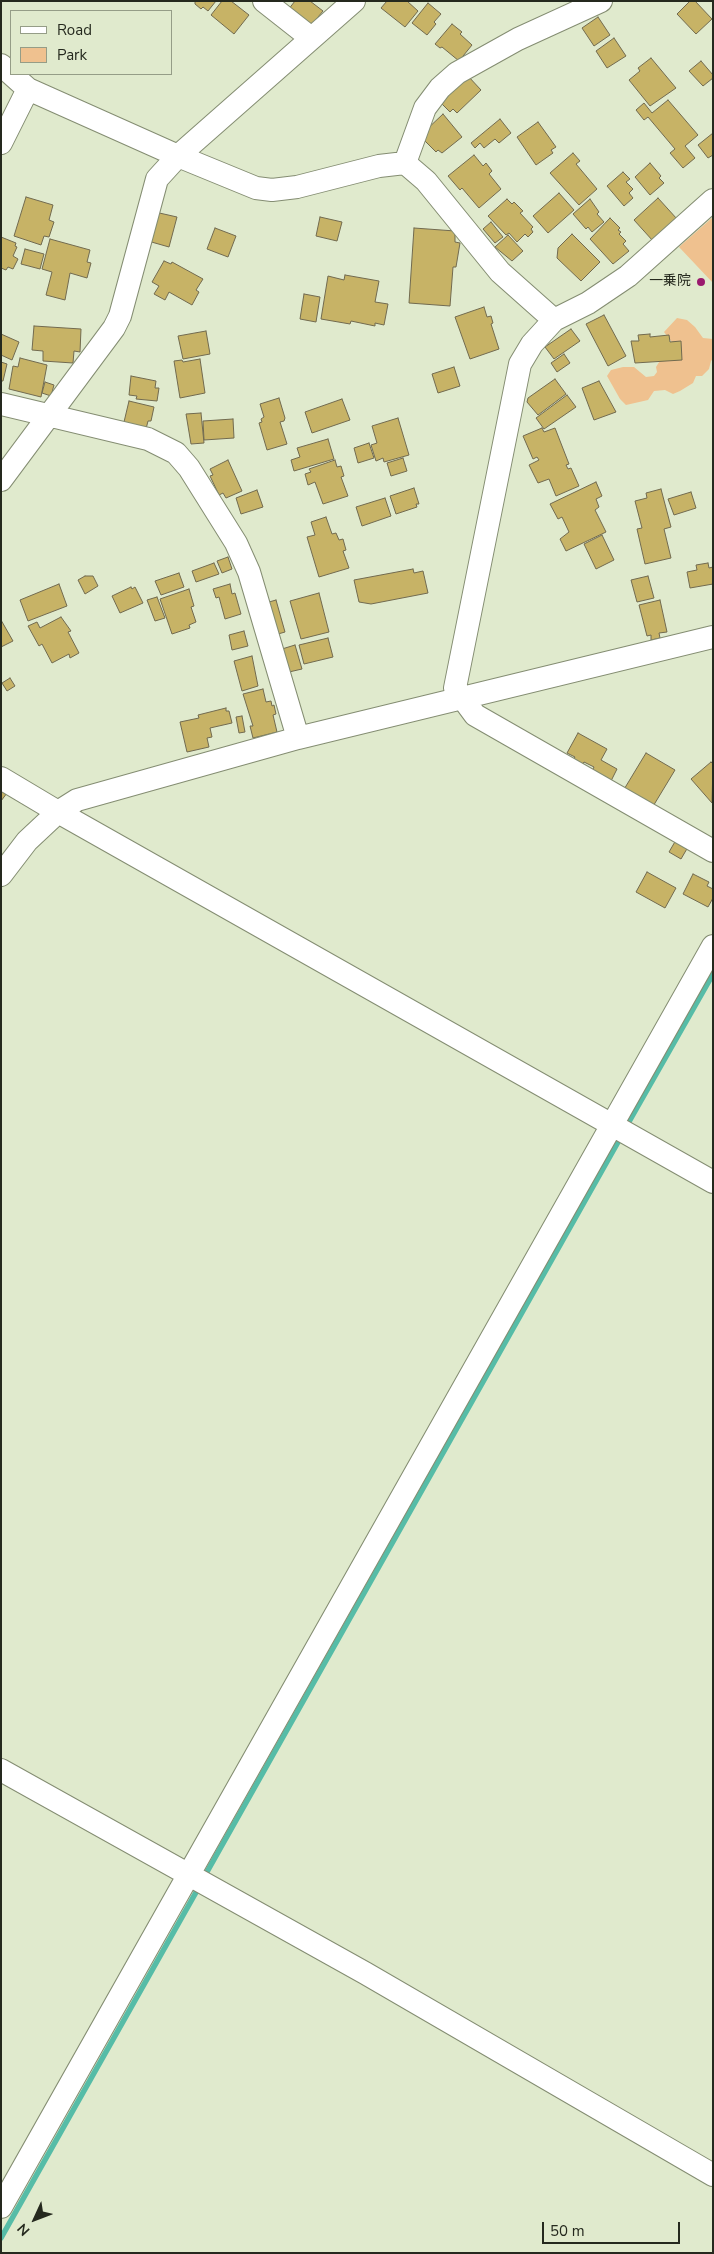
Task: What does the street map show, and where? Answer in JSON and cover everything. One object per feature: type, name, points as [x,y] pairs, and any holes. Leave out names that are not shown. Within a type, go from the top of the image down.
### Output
[{"type":"street","points":[[264,1],[311,38]]},
{"type":"street","points":[[1,480],[114,328],[120,316],[157,179],[178,156],[354,1]]},
{"type":"street","points":[[405,163],[425,108],[440,88],[457,73],[518,39],[601,1]]},
{"type":"street","points":[[12,75],[28,89],[178,156],[256,188],[272,190],[297,188],[379,166],[405,163],[426,181],[500,272],[554,320]]},
{"type":"street","points":[[1,143],[28,89]]},
{"type":"street","points":[[713,200],[628,276],[572,312],[554,320],[532,344],[520,364],[456,688],[475,715],[713,851]]},
{"type":"street","points":[[1,404],[148,439],[176,453],[189,468],[236,543],[249,572],[298,738]]},
{"type":"street","points":[[1,875],[27,841],[58,812],[77,800],[298,738],[713,638]]},
{"type":"street","points":[[1,778],[713,1182]]},
{"type":"street","points":[[1,2208],[713,946]]},
{"type":"street","points":[[1,1770],[382,1983],[713,2175]]},
{"type":"green space","points":[[713,217],[713,283],[679,247]]},
{"type":"green space","points":[[677,318],[687,320],[703,338],[713,339],[713,359],[709,369],[702,376],[696,376],[693,383],[680,391],[673,394],[665,390],[654,391],[648,400],[626,405],[620,399],[607,376],[611,370],[634,367],[646,377],[654,376],[657,372],[656,367],[661,359],[675,346],[664,332]]},
{"type":"building","points":[[195,1],[216,1],[208,11],[203,7],[201,9],[195,4]]},
{"type":"building","points":[[222,1],[231,1],[249,15],[234,34],[211,15]]},
{"type":"building","points":[[295,1],[310,1],[323,11],[309,28],[288,10]]},
{"type":"building","points":[[387,1],[407,1],[418,11],[405,27],[381,8]]},
{"type":"building","points":[[690,1],[695,1],[712,19],[696,34],[677,14]]},
{"type":"building","points":[[428,3],[441,14],[427,35],[412,23]]},
{"type":"building","points":[[598,17],[610,35],[594,46],[582,28]]},
{"type":"building","points":[[452,24],[462,32],[460,34],[472,45],[459,61],[442,47],[440,48],[435,44]]},
{"type":"building","points":[[614,38],[626,56],[607,68],[596,51]]},
{"type":"building","points":[[651,58],[676,88],[650,106],[629,80],[640,71],[638,68]]},
{"type":"building","points":[[701,61],[713,75],[713,78],[703,86],[689,71]]},
{"type":"building","points":[[468,76],[481,90],[457,113],[453,109],[450,112],[440,102]]},
{"type":"building","points":[[668,100],[698,135],[685,146],[695,158],[683,168],[670,153],[675,149],[648,117],[644,120],[636,110],[644,103],[652,113]]},
{"type":"building","points":[[443,114],[462,137],[442,153],[438,150],[436,152],[423,139],[423,133]]},
{"type":"building","points":[[500,119],[511,133],[499,143],[495,139],[484,148],[480,143],[475,148],[471,143]]},
{"type":"building","points":[[538,122],[556,147],[551,150],[553,153],[536,165],[517,137]]},
{"type":"building","points":[[713,133],[713,155],[708,158],[698,145]]},
{"type":"building","points":[[573,153],[580,161],[576,164],[597,189],[579,205],[550,173]]},
{"type":"building","points":[[474,155],[483,166],[486,163],[492,171],[489,174],[501,189],[479,208],[462,188],[460,190],[448,176]]},
{"type":"building","points":[[650,163],[661,176],[659,178],[664,183],[650,195],[635,177]]},
{"type":"building","points":[[623,172],[630,179],[626,182],[633,189],[629,193],[633,198],[624,206],[607,186]]},
{"type":"building","points":[[559,193],[574,210],[548,233],[533,216]]},
{"type":"building","points":[[26,197],[53,205],[49,220],[54,222],[49,237],[44,236],[41,245],[14,236]]},
{"type":"building","points":[[658,198],[677,219],[653,241],[634,220]]},
{"type":"building","points":[[507,199],[512,204],[514,202],[523,211],[520,213],[533,227],[531,229],[533,232],[528,237],[525,234],[517,242],[509,233],[506,235],[488,216]]},
{"type":"building","points":[[590,199],[599,212],[597,214],[604,222],[592,232],[588,227],[586,229],[573,214]]},
{"type":"building","points":[[155,212],[177,217],[169,247],[148,241]]},
{"type":"building","points":[[320,217],[342,222],[337,241],[316,236]]},
{"type":"building","points":[[610,218],[620,228],[618,230],[621,232],[619,234],[626,241],[623,244],[629,251],[613,264],[590,239]]},
{"type":"building","points":[[491,222],[503,237],[495,243],[483,229]]},
{"type":"building","points":[[215,228],[236,236],[228,257],[207,249]]},
{"type":"building","points":[[414,228],[455,231],[455,242],[460,243],[456,267],[453,267],[450,306],[409,303]]},
{"type":"building","points":[[572,234],[600,262],[581,281],[557,258],[558,248]]},
{"type":"building","points":[[508,235],[523,251],[512,261],[495,247]]},
{"type":"building","points":[[1,237],[16,243],[15,246],[17,247],[13,256],[18,259],[13,269],[8,267],[6,270],[1,268]]},
{"type":"building","points":[[50,239],[90,250],[87,262],[91,263],[87,278],[70,273],[65,300],[46,295],[52,272],[42,269]]},
{"type":"building","points":[[25,249],[44,254],[40,269],[21,264]]},
{"type":"building","points":[[164,261],[171,264],[172,262],[203,279],[196,290],[199,292],[192,305],[169,292],[165,300],[154,294],[159,286],[152,282]]},
{"type":"building","points":[[345,275],[379,281],[375,302],[388,304],[384,325],[375,323],[375,326],[351,321],[350,324],[321,319],[328,276],[344,280]]},
{"type":"building","points":[[304,294],[320,297],[316,322],[300,319]]},
{"type":"building","points":[[484,307],[487,317],[491,316],[493,323],[491,324],[499,349],[470,359],[455,317]]},
{"type":"building","points":[[604,315],[626,356],[608,366],[586,324]]},
{"type":"building","points":[[34,326],[81,329],[80,352],[74,351],[73,363],[43,361],[43,351],[32,350]]},
{"type":"building","points":[[571,329],[580,341],[554,359],[545,347]]},
{"type":"building","points":[[206,331],[210,354],[183,359],[178,336]]},
{"type":"building","points":[[1,334],[19,342],[12,360],[1,355]]},
{"type":"building","points":[[650,334],[650,337],[669,335],[670,342],[681,341],[682,360],[635,363],[631,341],[639,341],[638,335]]},
{"type":"building","points":[[564,354],[570,363],[557,372],[551,363]]},
{"type":"building","points":[[20,358],[47,365],[41,397],[9,389],[13,366],[18,367]]},
{"type":"building","points":[[200,359],[205,393],[180,398],[174,361],[182,360],[183,362]]},
{"type":"building","points":[[1,362],[7,364],[3,381],[1,381]]},
{"type":"building","points":[[454,367],[460,386],[438,393],[432,374]]},
{"type":"building","points":[[131,376],[156,381],[155,388],[159,388],[157,401],[136,399],[137,396],[129,395]]},
{"type":"building","points":[[555,379],[566,394],[538,415],[527,402],[528,398]]},
{"type":"building","points":[[599,381],[616,412],[594,420],[582,388]]},
{"type":"building","points":[[45,382],[54,385],[51,396],[42,393]]},
{"type":"building","points":[[567,395],[576,407],[544,429],[536,418]]},
{"type":"building","points":[[279,398],[285,418],[284,421],[280,422],[287,444],[267,450],[259,423],[262,422],[261,419],[264,417],[260,404]]},
{"type":"building","points":[[342,399],[350,420],[312,433],[305,412]]},
{"type":"building","points":[[129,401],[154,407],[151,421],[148,421],[146,429],[124,422]]},
{"type":"building","points":[[201,413],[204,443],[191,444],[186,414]]},
{"type":"building","points":[[398,418],[409,455],[384,462],[383,458],[376,461],[371,445],[377,443],[372,426]]},
{"type":"building","points":[[233,419],[234,438],[204,440],[203,421]]},
{"type":"building","points":[[542,428],[544,432],[555,428],[569,464],[566,465],[568,469],[571,468],[579,486],[556,496],[549,479],[538,483],[529,465],[539,460],[537,457],[533,459],[523,436]]},
{"type":"building","points":[[328,439],[334,459],[294,471],[291,460],[300,457],[297,448]]},
{"type":"building","points":[[369,443],[374,458],[358,463],[354,448]]},
{"type":"building","points":[[403,458],[407,471],[391,476],[387,463]]},
{"type":"building","points":[[228,460],[242,491],[226,498],[223,493],[219,495],[210,476],[213,475],[210,469]]},
{"type":"building","points":[[335,460],[337,467],[341,466],[344,476],[341,477],[348,496],[323,504],[315,482],[308,485],[305,474],[311,472],[309,469]]},
{"type":"building","points":[[596,482],[602,496],[596,499],[599,507],[595,510],[606,532],[566,551],[560,539],[569,532],[562,517],[558,519],[550,504]]},
{"type":"building","points":[[414,488],[419,504],[416,504],[417,507],[396,514],[390,496]]},
{"type":"building","points":[[661,489],[671,527],[664,529],[671,558],[645,564],[637,529],[642,528],[635,501],[647,498],[646,493]]},
{"type":"building","points":[[257,490],[263,507],[241,514],[236,498]]},
{"type":"building","points":[[691,492],[696,508],[674,515],[668,499]]},
{"type":"building","points":[[385,498],[391,516],[362,526],[356,507]]},
{"type":"building","points":[[326,517],[332,534],[336,533],[339,540],[343,539],[346,550],[343,551],[349,568],[319,577],[307,537],[315,535],[311,522]]},
{"type":"building","points":[[602,535],[614,560],[596,569],[584,544]]},
{"type":"building","points":[[228,557],[232,569],[222,573],[217,561]]},
{"type":"building","points":[[214,563],[219,574],[196,582],[192,571]]},
{"type":"building","points":[[708,563],[709,568],[713,567],[713,584],[690,588],[687,572],[697,570],[696,565]]},
{"type":"building","points":[[413,569],[414,573],[423,571],[428,593],[371,604],[359,602],[354,580]]},
{"type":"building","points":[[179,573],[184,587],[161,595],[155,581]]},
{"type":"building","points":[[85,576],[93,576],[98,586],[85,594],[78,580]]},
{"type":"building","points":[[648,576],[654,598],[637,602],[631,580]]},
{"type":"building","points":[[59,584],[67,606],[28,621],[20,600]]},
{"type":"building","points":[[230,584],[232,594],[235,593],[241,614],[225,619],[219,597],[216,598],[213,589]]},
{"type":"building","points":[[131,587],[132,589],[135,587],[143,603],[120,613],[112,596]]},
{"type":"building","points":[[189,589],[194,606],[191,607],[196,622],[189,625],[190,628],[172,634],[160,599]]},
{"type":"building","points":[[319,593],[329,632],[301,639],[290,601]]},
{"type":"building","points":[[157,597],[165,618],[155,621],[147,600]]},
{"type":"building","points":[[276,600],[285,632],[278,634],[269,602]]},
{"type":"building","points":[[660,600],[667,632],[659,633],[660,638],[651,640],[651,635],[647,636],[639,605]]},
{"type":"building","points":[[61,617],[71,631],[68,632],[79,653],[70,658],[69,654],[52,663],[42,644],[39,646],[28,626],[37,622],[40,628]]},
{"type":"building","points":[[1,620],[13,641],[1,647]]},
{"type":"building","points":[[244,631],[248,646],[232,650],[229,635]]},
{"type":"building","points":[[328,638],[333,657],[304,664],[299,645]]},
{"type":"building","points":[[295,645],[302,669],[289,672],[282,649]]},
{"type":"building","points":[[252,656],[258,686],[242,691],[234,661]]},
{"type":"building","points":[[10,678],[15,686],[7,691],[2,683]]},
{"type":"building","points":[[263,689],[266,702],[271,701],[272,706],[274,705],[276,714],[273,715],[277,732],[253,738],[250,726],[253,726],[243,694]]},
{"type":"building","points":[[226,708],[226,711],[229,711],[232,723],[210,728],[212,737],[207,738],[209,747],[187,752],[180,722],[199,718],[198,715]]},
{"type":"building","points":[[242,716],[245,732],[239,733],[236,717]]},
{"type":"building","points":[[578,733],[607,749],[601,760],[617,769],[610,783],[591,773],[594,767],[584,762],[582,765],[573,760],[575,757],[567,753]]},
{"type":"building","points":[[646,753],[675,770],[652,808],[623,791]]},
{"type":"building","points":[[711,762],[713,764],[712,803],[691,779]]},
{"type":"building","points":[[1,789],[7,793],[1,801]]},
{"type":"building","points":[[676,840],[688,847],[681,859],[669,852]]},
{"type":"building","points":[[647,872],[676,888],[665,908],[636,892]]},
{"type":"building","points":[[693,874],[709,882],[707,886],[713,889],[713,898],[708,907],[683,894]]},
{"type":"waterway","points":[[626,1127],[713,974]]},
{"type":"waterway","points":[[203,1879],[622,1135]]},
{"type":"waterway","points":[[1,2238],[199,1887]]},
{"type":"place","name":"一乗院","points":[[701,282]]}]
